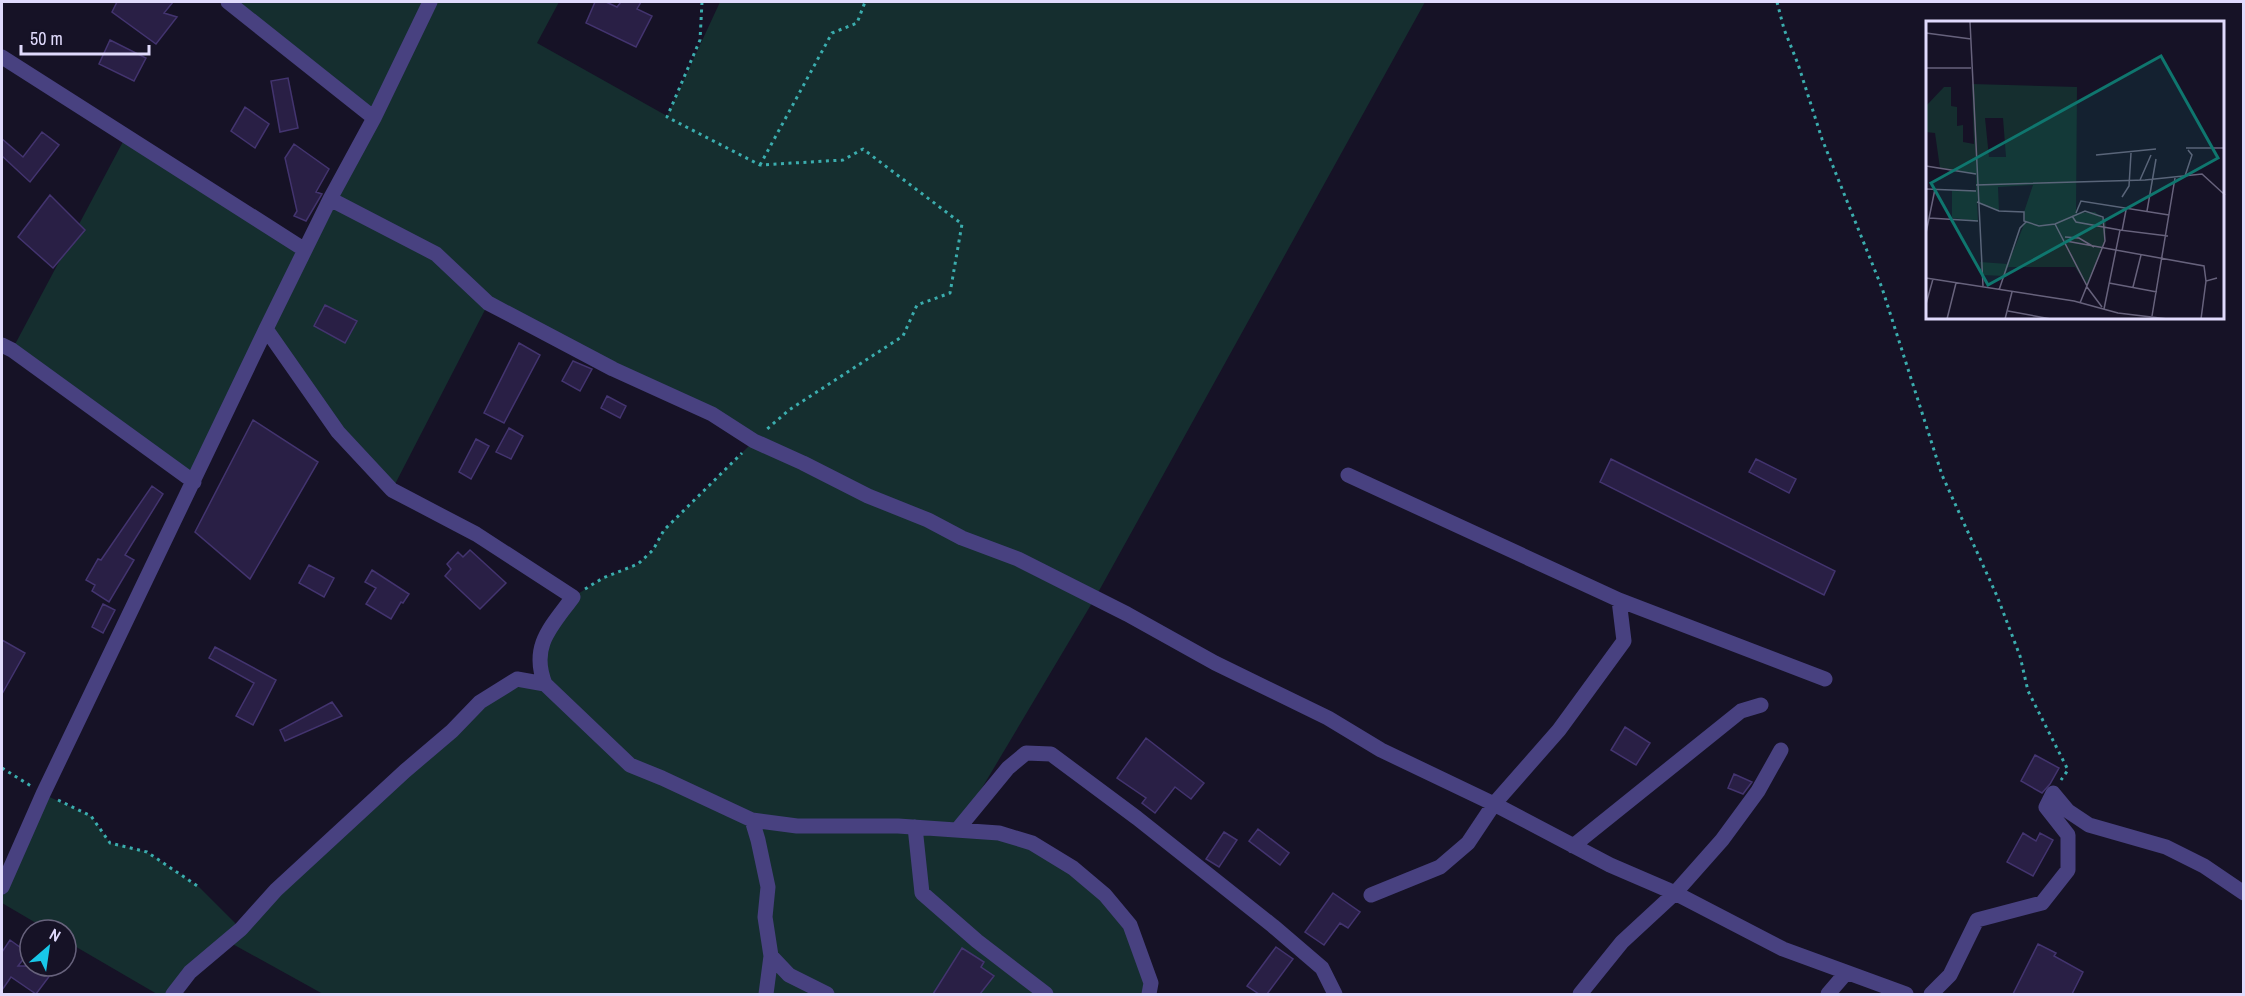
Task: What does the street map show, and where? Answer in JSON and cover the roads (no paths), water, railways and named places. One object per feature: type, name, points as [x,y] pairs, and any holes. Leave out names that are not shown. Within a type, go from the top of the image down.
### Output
[{"type":"street","points":[[228,2],[374,118]]},
{"type":"street","points":[[2,887],[43,794],[266,329],[330,199],[374,118],[430,2]]},
{"type":"street","points":[[3,60],[305,250]]},
{"type":"street","points":[[330,199],[436,254],[488,303],[613,369],[712,414],[754,441],[868,496],[928,520],[962,538],[1018,559],[1127,614],[1271,692],[1328,718],[1381,750],[1494,804],[1610,865],[1675,893],[1783,949],[1906,994]]},
{"type":"street","points":[[266,329],[338,432],[392,490],[476,534],[573,597],[547,633],[540,648],[539,668],[545,684],[630,765],[752,820],[797,826],[915,827],[999,833],[1032,843],[1074,867],[1105,895],[1130,925],[1151,983],[1149,994]]},
{"type":"street","points":[[2,345],[194,482]]},
{"type":"street","points":[[1348,476],[1619,600],[1825,679]]},
{"type":"street","points":[[1371,895],[1440,867],[1468,843],[1494,804],[1559,730],[1624,641],[1619,600]]},
{"type":"street","points":[[173,994],[190,972],[241,929],[276,890],[405,771],[452,731],[480,702],[517,679],[545,684]]},
{"type":"street","points":[[1573,846],[1741,711],[1761,705]]},
{"type":"street","points":[[1580,994],[1622,942],[1675,893],[1722,840],[1758,791],[1781,750]]},
{"type":"street","points":[[957,830],[1008,768],[1026,753],[1051,754],[1137,818],[1274,926],[1322,968],[1335,994]]},
{"type":"street","points":[[1931,994],[1950,975],[1977,920],[2042,903],[2068,870],[2068,835],[2046,807],[2053,793],[2068,810],[2089,825],[2166,847],[2204,866],[2244,892]]},
{"type":"street","points":[[752,820],[768,887],[765,917],[771,956],[767,994]]},
{"type":"street","points":[[915,827],[922,893],[978,941],[1046,994]]},
{"type":"street","points":[[771,956],[789,975],[828,994]]},
{"type":"street","points":[[1828,994],[1846,973]]}]
